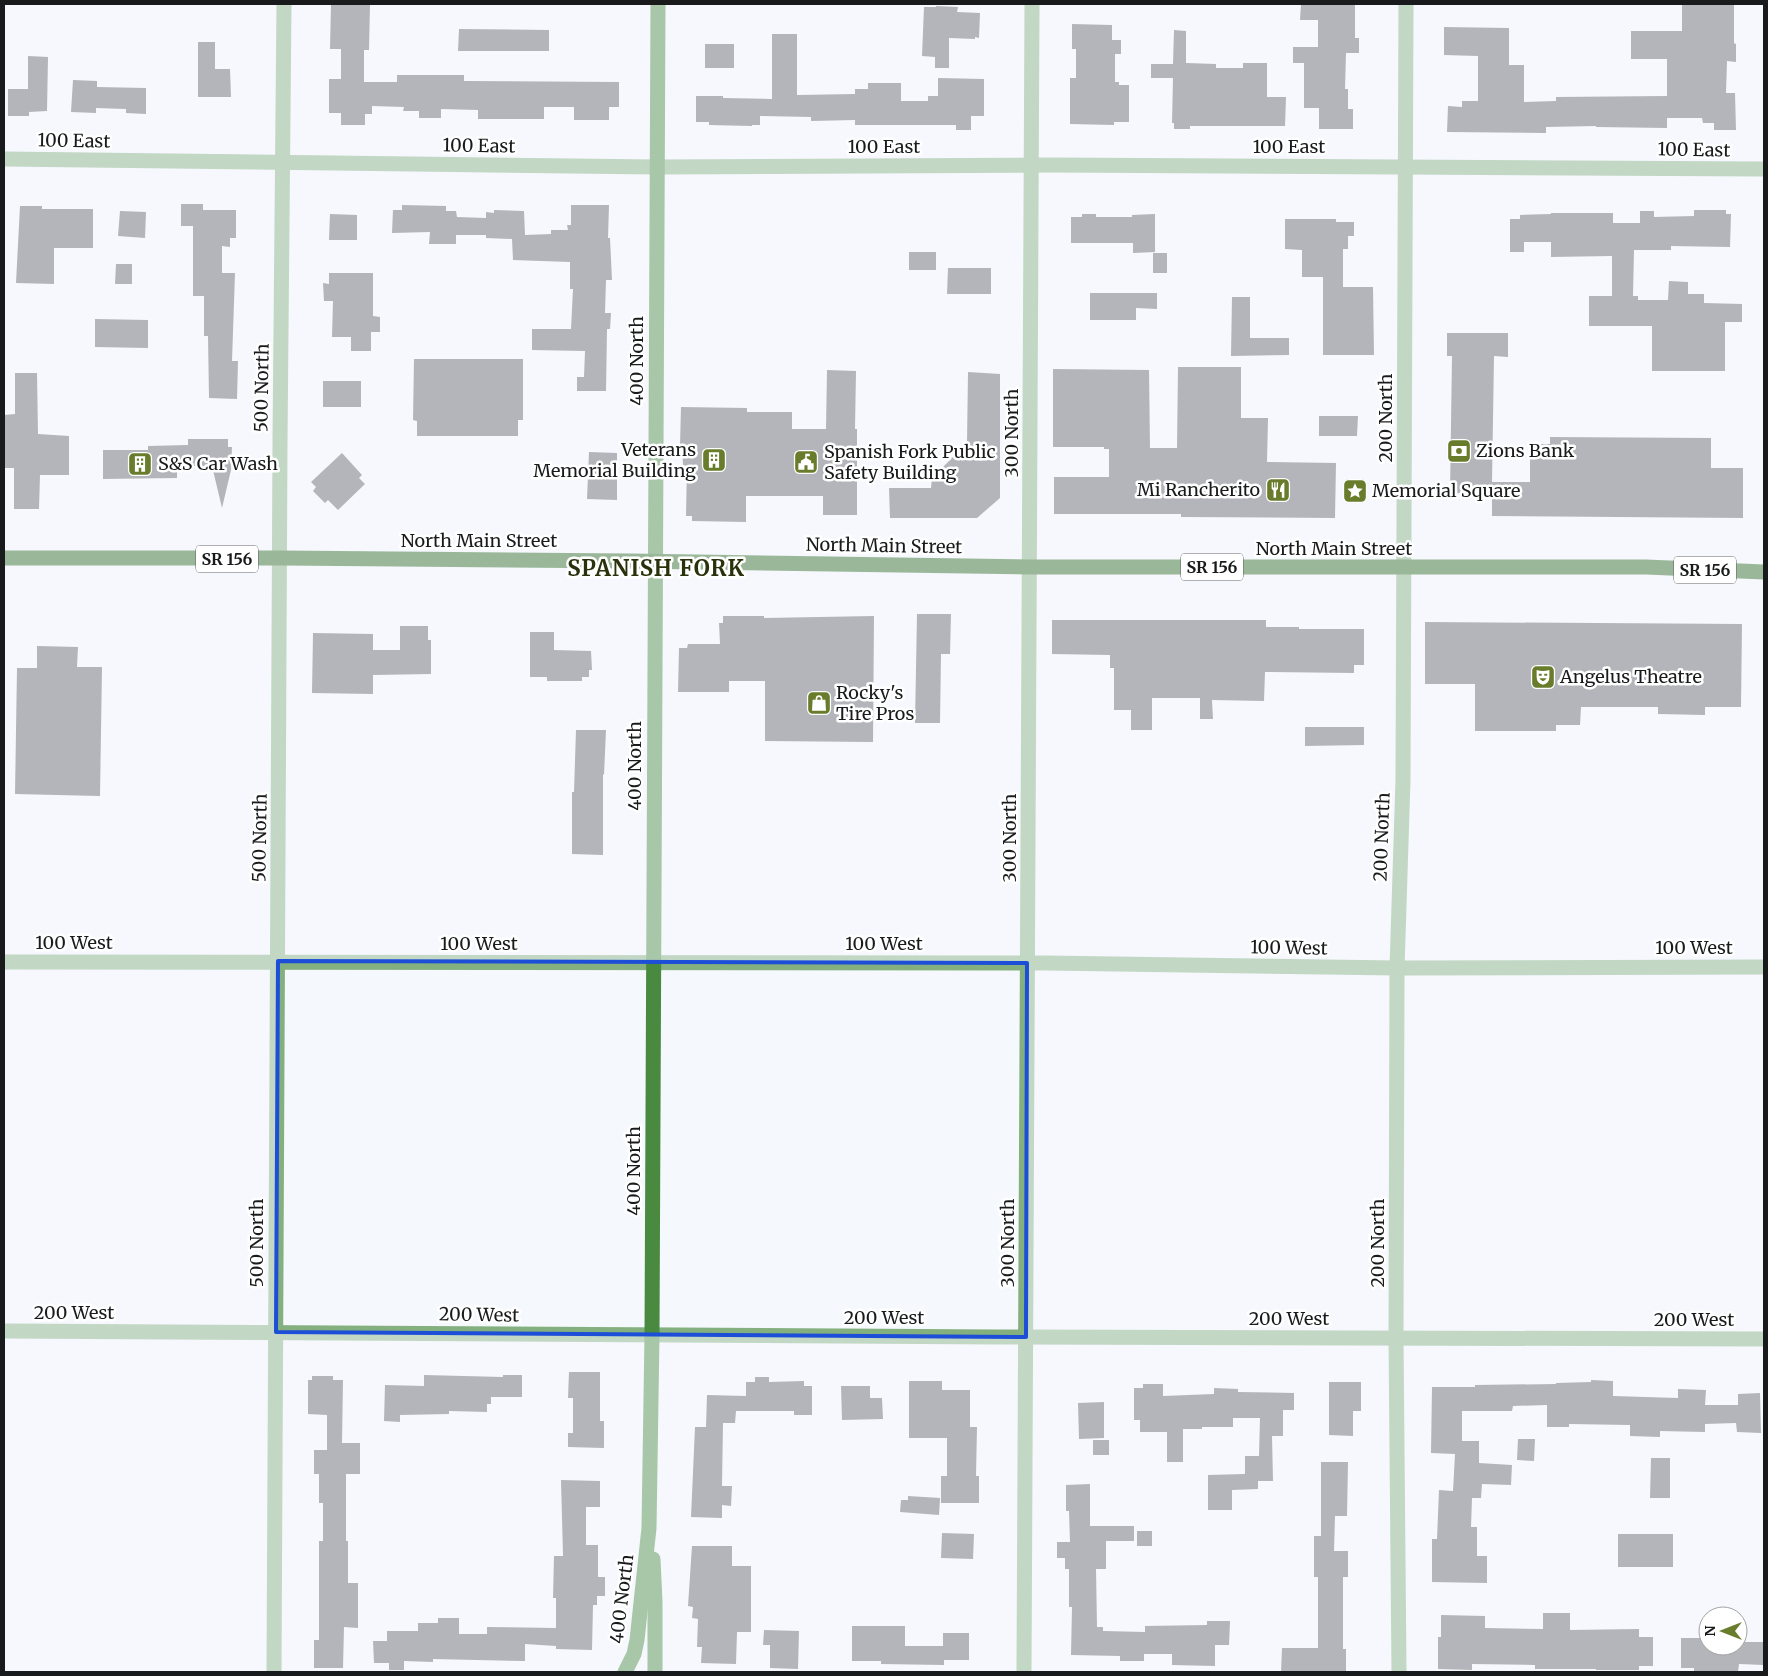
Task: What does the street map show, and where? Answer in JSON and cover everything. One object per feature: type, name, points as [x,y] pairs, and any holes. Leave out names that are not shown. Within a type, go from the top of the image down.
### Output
[{"type":"main road","name":"400 North","points":[[624,1672],[634,1654],[637,1640],[649,1528],[652,1335],[658,4]]},
{"type":"main road","name":"North Main Street","points":[[4,558],[655,561],[1030,567],[1646,567],[1764,572]]},
{"type":"main road","name":"400 North","points":[[649,1528],[656,1602],[655,1672]]},
{"type":"street","name":"500 North","points":[[274,1672],[284,4]]},
{"type":"street","name":"300 North","points":[[1024,1672],[1032,4]]},
{"type":"street","name":"200 North","points":[[1399,1672],[1396,1338],[1397,968],[1403,780],[1406,4]]},
{"type":"street","name":"100 East","points":[[4,159],[657,167],[1031,165],[1764,169]]},
{"type":"street","name":"100 West","points":[[4,962],[1028,963],[1397,968],[1764,967]]},
{"type":"street","name":"200 West","points":[[4,1331],[1764,1339]]},
{"type":"highlighted area","points":[[278,961],[1027,963],[1026,1337],[276,1332]]},
{"type":"building","points":[[331,4],[370,4],[369,50],[364,50],[364,82],[397,82],[397,75],[464,75],[464,81],[619,82],[619,107],[609,107],[609,120],[574,120],[574,107],[544,107],[544,119],[478,119],[478,110],[441,109],[441,118],[419,118],[419,111],[403,111],[404,107],[372,106],[372,114],[365,114],[365,125],[341,125],[341,113],[329,113],[329,79],[341,79],[341,49],[330,49]]},
{"type":"building","points":[[1301,4],[1355,4],[1355,38],[1359,38],[1359,53],[1346,53],[1345,89],[1348,89],[1348,109],[1353,109],[1353,129],[1319,129],[1319,108],[1304,108],[1304,63],[1293,63],[1293,47],[1318,47],[1318,20],[1300,20]]},
{"type":"building","points":[[1682,4],[1734,4],[1736,62],[1727,61],[1726,93],[1735,93],[1736,130],[1714,130],[1714,123],[1703,123],[1702,118],[1667,118],[1667,128],[1596,126],[1546,127],[1546,133],[1447,132],[1448,106],[1462,107],[1462,101],[1478,101],[1478,56],[1444,55],[1444,27],[1509,28],[1509,65],[1524,65],[1524,102],[1556,101],[1556,97],[1667,96],[1667,59],[1631,59],[1631,31],[1682,31]]},
{"type":"building","points":[[924,7],[958,7],[957,12],[980,13],[979,38],[949,38],[949,68],[935,68],[935,57],[922,56]]},
{"type":"building","points":[[1072,24],[1112,25],[1112,40],[1121,40],[1121,54],[1115,54],[1115,82],[1119,82],[1119,85],[1129,85],[1129,122],[1114,122],[1114,125],[1070,124],[1070,78],[1076,78],[1076,49],[1072,49]]},
{"type":"building","points":[[459,29],[549,30],[549,51],[458,51]]},
{"type":"building","points":[[1174,30],[1186,31],[1186,63],[1216,64],[1216,68],[1243,68],[1243,63],[1267,63],[1267,97],[1286,97],[1285,126],[1190,126],[1190,129],[1174,129],[1174,123],[1172,123],[1173,78],[1151,78],[1151,64],[1173,64]]},
{"type":"building","points":[[772,34],[797,34],[797,95],[855,94],[855,89],[868,89],[868,83],[901,83],[901,101],[928,101],[928,96],[938,96],[938,78],[984,79],[984,116],[971,116],[971,130],[956,130],[956,125],[855,125],[855,120],[811,121],[811,117],[760,116],[760,125],[752,126],[709,125],[709,122],[696,122],[696,96],[772,99]]},
{"type":"building","points":[[198,42],[215,42],[215,69],[230,69],[231,97],[198,97]]},
{"type":"building","points":[[705,44],[734,44],[734,68],[705,68]]},
{"type":"building","points":[[28,56],[48,57],[47,111],[29,112],[29,116],[8,116],[8,89],[28,89]]},
{"type":"building","points":[[73,80],[97,81],[97,87],[146,88],[146,114],[126,113],[126,109],[96,108],[96,113],[71,112]]},
{"type":"building","points":[[181,204],[203,204],[203,210],[236,210],[236,238],[230,238],[230,247],[222,246],[222,273],[235,273],[232,361],[238,361],[237,399],[209,398],[208,336],[204,336],[204,296],[193,296],[193,226],[181,226]]},
{"type":"building","points":[[402,205],[446,206],[446,211],[456,211],[457,217],[486,218],[486,212],[494,213],[494,210],[524,211],[525,235],[551,234],[551,230],[568,230],[567,225],[571,225],[571,205],[609,205],[608,238],[610,238],[612,280],[606,280],[605,313],[611,313],[610,329],[607,329],[606,391],[577,391],[577,377],[584,377],[585,351],[532,350],[532,329],[571,329],[573,289],[570,289],[570,262],[513,260],[512,239],[486,238],[486,235],[456,235],[456,244],[429,244],[430,232],[392,233],[393,210],[402,210]]},
{"type":"building","points":[[20,206],[42,206],[42,209],[93,209],[93,248],[54,248],[54,284],[16,283]]},
{"type":"building","points":[[1694,210],[1726,210],[1726,214],[1731,214],[1730,247],[1671,246],[1671,250],[1634,250],[1633,296],[1638,296],[1638,300],[1668,300],[1669,281],[1688,282],[1688,294],[1704,294],[1704,303],[1742,304],[1742,322],[1725,322],[1725,371],[1652,371],[1652,326],[1589,326],[1589,296],[1612,296],[1612,256],[1551,257],[1551,242],[1524,242],[1524,252],[1510,252],[1510,219],[1520,219],[1520,215],[1613,213],[1613,223],[1640,223],[1640,211],[1654,211],[1654,217],[1694,216]]},
{"type":"building","points":[[120,211],[146,212],[145,238],[118,236]]},
{"type":"building","points":[[330,214],[357,215],[357,240],[329,240]]},
{"type":"building","points":[[1082,214],[1096,214],[1096,217],[1132,217],[1132,215],[1155,214],[1155,252],[1133,253],[1133,243],[1071,243],[1071,217],[1082,217]]},
{"type":"building","points":[[1285,219],[1336,219],[1336,222],[1354,222],[1354,236],[1348,236],[1348,249],[1343,249],[1343,287],[1373,287],[1374,355],[1323,355],[1323,277],[1302,277],[1302,250],[1285,249]]},
{"type":"building","points":[[909,252],[936,252],[936,270],[909,270]]},
{"type":"building","points":[[1153,253],[1167,253],[1167,273],[1153,273]]},
{"type":"building","points":[[116,264],[132,264],[132,284],[115,284]]},
{"type":"building","points":[[948,268],[991,268],[991,294],[947,294]]},
{"type":"building","points":[[329,273],[373,273],[373,316],[380,317],[380,332],[371,332],[371,351],[351,351],[351,337],[332,337],[333,301],[324,301],[323,283],[329,284]]},
{"type":"building","points":[[1090,293],[1157,293],[1157,309],[1136,308],[1136,320],[1090,320]]},
{"type":"building","points":[[1232,297],[1250,297],[1250,338],[1289,338],[1289,355],[1231,356]]},
{"type":"building","points":[[95,319],[148,320],[148,348],[95,347]]},
{"type":"building","points":[[1447,333],[1508,333],[1508,357],[1494,356],[1492,482],[1530,482],[1530,444],[1550,444],[1550,437],[1711,438],[1711,468],[1743,468],[1743,518],[1492,516],[1492,494],[1450,493],[1452,356],[1447,356]]},
{"type":"building","points":[[414,359],[523,359],[523,420],[518,420],[518,436],[417,436],[417,421],[413,420]]},
{"type":"building","points":[[1178,367],[1241,367],[1241,418],[1268,418],[1267,462],[1336,463],[1335,518],[1181,517],[1181,514],[1054,514],[1054,477],[1109,477],[1109,449],[1104,449],[1104,447],[1053,447],[1053,369],[1149,370],[1150,448],[1177,448]]},
{"type":"building","points":[[827,370],[856,371],[857,515],[823,515],[823,496],[746,496],[746,522],[692,521],[692,516],[686,516],[687,466],[683,465],[682,446],[680,446],[681,407],[747,408],[747,412],[792,412],[792,429],[826,429]]},
{"type":"building","points":[[968,372],[1000,374],[1000,498],[977,518],[890,518],[889,488],[931,488],[932,478],[967,443]]},
{"type":"building","points":[[15,373],[37,373],[38,434],[69,436],[69,475],[40,475],[39,509],[14,509],[14,468],[4,468],[4,415],[15,414]]},
{"type":"building","points":[[323,381],[361,381],[361,407],[323,407]]},
{"type":"building","points":[[1319,416],[1358,416],[1357,436],[1319,436]]},
{"type":"building","points":[[188,439],[228,439],[228,447],[232,447],[231,470],[222,508],[212,466],[177,466],[177,478],[103,479],[103,450],[148,450],[148,446],[188,445]]},
{"type":"building","points":[[589,452],[617,453],[617,500],[587,499]]},
{"type":"building","points":[[342,453],[362,475],[359,478],[365,484],[338,510],[328,500],[325,503],[313,491],[316,487],[311,482]]},
{"type":"building","points":[[917,614],[951,614],[950,654],[941,654],[940,723],[915,723]]},
{"type":"building","name":"Rocky's Tire Pros","points":[[723,616],[764,616],[764,618],[874,616],[873,742],[765,741],[765,681],[729,681],[729,692],[678,692],[679,648],[687,648],[688,644],[720,644],[719,623],[723,623]]},
{"type":"building","points":[[1052,620],[1266,620],[1266,627],[1364,629],[1364,665],[1354,665],[1354,673],[1265,672],[1264,701],[1212,700],[1213,719],[1200,719],[1200,698],[1152,698],[1152,730],[1131,730],[1131,710],[1114,710],[1114,668],[1110,668],[1110,655],[1052,654]]},
{"type":"building","points":[[1425,622],[1742,624],[1741,707],[1705,707],[1705,715],[1658,714],[1658,707],[1581,707],[1580,725],[1556,725],[1556,731],[1475,731],[1475,684],[1425,684]]},
{"type":"building","points":[[400,626],[428,626],[428,640],[431,640],[431,674],[373,675],[373,694],[312,693],[313,633],[373,634],[373,650],[400,650]]},
{"type":"building","points":[[530,632],[554,632],[554,650],[591,651],[592,670],[589,670],[589,677],[582,677],[582,681],[547,681],[547,677],[530,677]]},
{"type":"building","points":[[37,646],[78,647],[77,667],[102,667],[100,796],[15,794],[17,668],[37,668]]},
{"type":"building","points":[[1305,727],[1364,727],[1364,745],[1305,746]]},
{"type":"building","points":[[576,730],[606,730],[603,774],[603,855],[572,854],[572,792],[574,792]]},
{"type":"building","points":[[569,1372],[600,1372],[600,1421],[604,1421],[604,1448],[568,1447],[568,1433],[573,1433],[573,1398],[568,1398]]},
{"type":"building","points":[[424,1375],[503,1377],[503,1375],[522,1375],[522,1397],[491,1397],[491,1404],[487,1404],[487,1412],[449,1411],[449,1414],[400,1415],[400,1422],[384,1421],[385,1385],[424,1386]]},
{"type":"building","points":[[312,1376],[333,1376],[333,1380],[343,1380],[342,1443],[360,1443],[360,1474],[346,1474],[348,1583],[358,1583],[358,1628],[344,1627],[343,1668],[314,1668],[314,1640],[319,1640],[319,1541],[323,1541],[323,1503],[319,1503],[319,1474],[314,1474],[314,1450],[327,1450],[327,1415],[308,1414],[308,1380],[312,1380]]},
{"type":"building","points":[[755,1377],[769,1377],[769,1382],[804,1381],[804,1386],[812,1386],[812,1415],[794,1415],[794,1411],[736,1411],[735,1423],[723,1423],[722,1486],[732,1486],[731,1506],[722,1505],[722,1518],[691,1517],[695,1427],[706,1427],[707,1395],[746,1396],[746,1382],[755,1382]]},
{"type":"building","points":[[1591,1380],[1613,1381],[1613,1396],[1678,1398],[1678,1389],[1706,1390],[1705,1405],[1738,1405],[1738,1394],[1760,1393],[1761,1433],[1737,1432],[1736,1423],[1705,1424],[1705,1432],[1660,1431],[1660,1437],[1630,1436],[1630,1425],[1569,1424],[1569,1427],[1547,1427],[1547,1405],[1513,1406],[1512,1411],[1462,1411],[1462,1441],[1479,1441],[1479,1463],[1512,1465],[1511,1485],[1482,1484],[1481,1498],[1472,1498],[1471,1527],[1477,1527],[1477,1556],[1487,1556],[1487,1583],[1432,1582],[1432,1539],[1437,1539],[1439,1490],[1453,1491],[1455,1454],[1431,1453],[1432,1387],[1556,1384],[1591,1382]]},
{"type":"building","points":[[909,1381],[942,1381],[942,1390],[970,1390],[970,1427],[977,1427],[976,1476],[979,1476],[979,1503],[941,1503],[941,1476],[947,1476],[947,1438],[909,1438]]},
{"type":"building","points":[[1329,1382],[1361,1382],[1361,1411],[1353,1411],[1353,1436],[1329,1435]]},
{"type":"building","points":[[1143,1384],[1163,1384],[1163,1396],[1214,1394],[1214,1388],[1238,1389],[1238,1392],[1294,1393],[1294,1410],[1283,1410],[1283,1436],[1272,1436],[1273,1481],[1258,1481],[1258,1489],[1232,1490],[1232,1510],[1208,1510],[1208,1475],[1245,1474],[1245,1456],[1259,1456],[1260,1418],[1233,1418],[1233,1427],[1183,1429],[1183,1462],[1167,1462],[1167,1432],[1140,1432],[1140,1420],[1134,1420],[1134,1388],[1143,1388]]},
{"type":"building","points":[[841,1386],[870,1386],[870,1398],[882,1398],[883,1419],[842,1420]]},
{"type":"building","points":[[1104,1402],[1104,1438],[1079,1439],[1078,1403]]},
{"type":"building","points":[[1518,1439],[1535,1439],[1534,1461],[1517,1460]]},
{"type":"building","points":[[1093,1440],[1109,1440],[1109,1455],[1093,1455]]},
{"type":"building","points":[[1651,1458],[1670,1458],[1670,1498],[1650,1498]]},
{"type":"building","points":[[1321,1462],[1348,1462],[1347,1516],[1335,1516],[1334,1551],[1348,1551],[1348,1577],[1343,1577],[1343,1649],[1346,1649],[1346,1671],[1281,1672],[1282,1648],[1318,1648],[1318,1577],[1314,1577],[1314,1536],[1321,1536]]},
{"type":"building","points":[[561,1480],[600,1481],[600,1507],[586,1507],[586,1545],[598,1545],[598,1577],[605,1577],[605,1596],[597,1596],[597,1605],[593,1605],[592,1650],[556,1649],[556,1646],[525,1644],[525,1661],[433,1659],[433,1662],[404,1661],[404,1670],[389,1670],[389,1663],[374,1663],[373,1641],[387,1641],[387,1631],[418,1631],[418,1623],[438,1623],[438,1618],[459,1618],[459,1634],[487,1634],[487,1627],[556,1628],[556,1598],[553,1598],[554,1556],[563,1556]]},
{"type":"building","points":[[1090,1484],[1090,1526],[1134,1526],[1134,1541],[1106,1541],[1106,1569],[1096,1569],[1097,1627],[1103,1627],[1103,1631],[1145,1632],[1145,1626],[1207,1625],[1207,1621],[1230,1621],[1229,1645],[1215,1645],[1215,1666],[1172,1665],[1172,1654],[1144,1654],[1144,1661],[1120,1661],[1120,1656],[1071,1655],[1072,1607],[1069,1607],[1069,1569],[1065,1569],[1065,1558],[1057,1558],[1057,1542],[1070,1542],[1069,1511],[1066,1511],[1066,1485]]},
{"type":"building","points":[[908,1496],[940,1498],[939,1515],[900,1512],[901,1500],[908,1500]]},
{"type":"building","points":[[1137,1531],[1152,1531],[1152,1546],[1137,1546]]},
{"type":"building","points":[[942,1533],[974,1534],[973,1559],[941,1558]]},
{"type":"building","points":[[1618,1534],[1673,1534],[1673,1567],[1618,1567]]},
{"type":"building","points":[[692,1546],[732,1546],[732,1566],[751,1566],[751,1632],[737,1632],[736,1664],[701,1663],[702,1647],[697,1647],[698,1619],[692,1618],[693,1607],[688,1606]]},
{"type":"building","points":[[1543,1613],[1570,1613],[1570,1630],[1639,1629],[1639,1637],[1653,1637],[1653,1666],[1639,1666],[1639,1670],[1596,1670],[1535,1669],[1535,1665],[1472,1664],[1472,1670],[1438,1669],[1438,1637],[1441,1637],[1441,1615],[1485,1616],[1485,1628],[1543,1629]]},
{"type":"building","points":[[852,1626],[905,1626],[905,1646],[943,1646],[943,1633],[969,1633],[969,1660],[944,1660],[944,1665],[881,1664],[881,1661],[852,1661]]},
{"type":"building","points":[[764,1630],[799,1631],[798,1669],[770,1668],[770,1645],[763,1645]]},
{"type":"building","points":[[1681,1638],[1698,1638],[1698,1656],[1748,1656],[1748,1642],[1764,1642],[1764,1665],[1739,1664],[1738,1672],[1694,1671],[1694,1668],[1681,1668]]},
{"type":"place","name":"Zions Bank","points":[[1459,451]]},
{"type":"place","name":"Veterans Memorial Building","points":[[714,460]]},
{"type":"place","name":"Spanish Fork Public Safety Building","points":[[806,462]]},
{"type":"place","name":"S&S Car Wash","points":[[140,464]]},
{"type":"place","name":"Mi Rancherito","points":[[1278,490]]},
{"type":"place","name":"Memorial Square","points":[[1355,491]]},
{"type":"place","name":"Angelus Theatre","points":[[1543,677]]},
{"type":"place","name":"Rocky's Tire Pros","points":[[819,703]]},
{"type":"district","name":"SPANISH FORK","points":[[656,568]]}]
